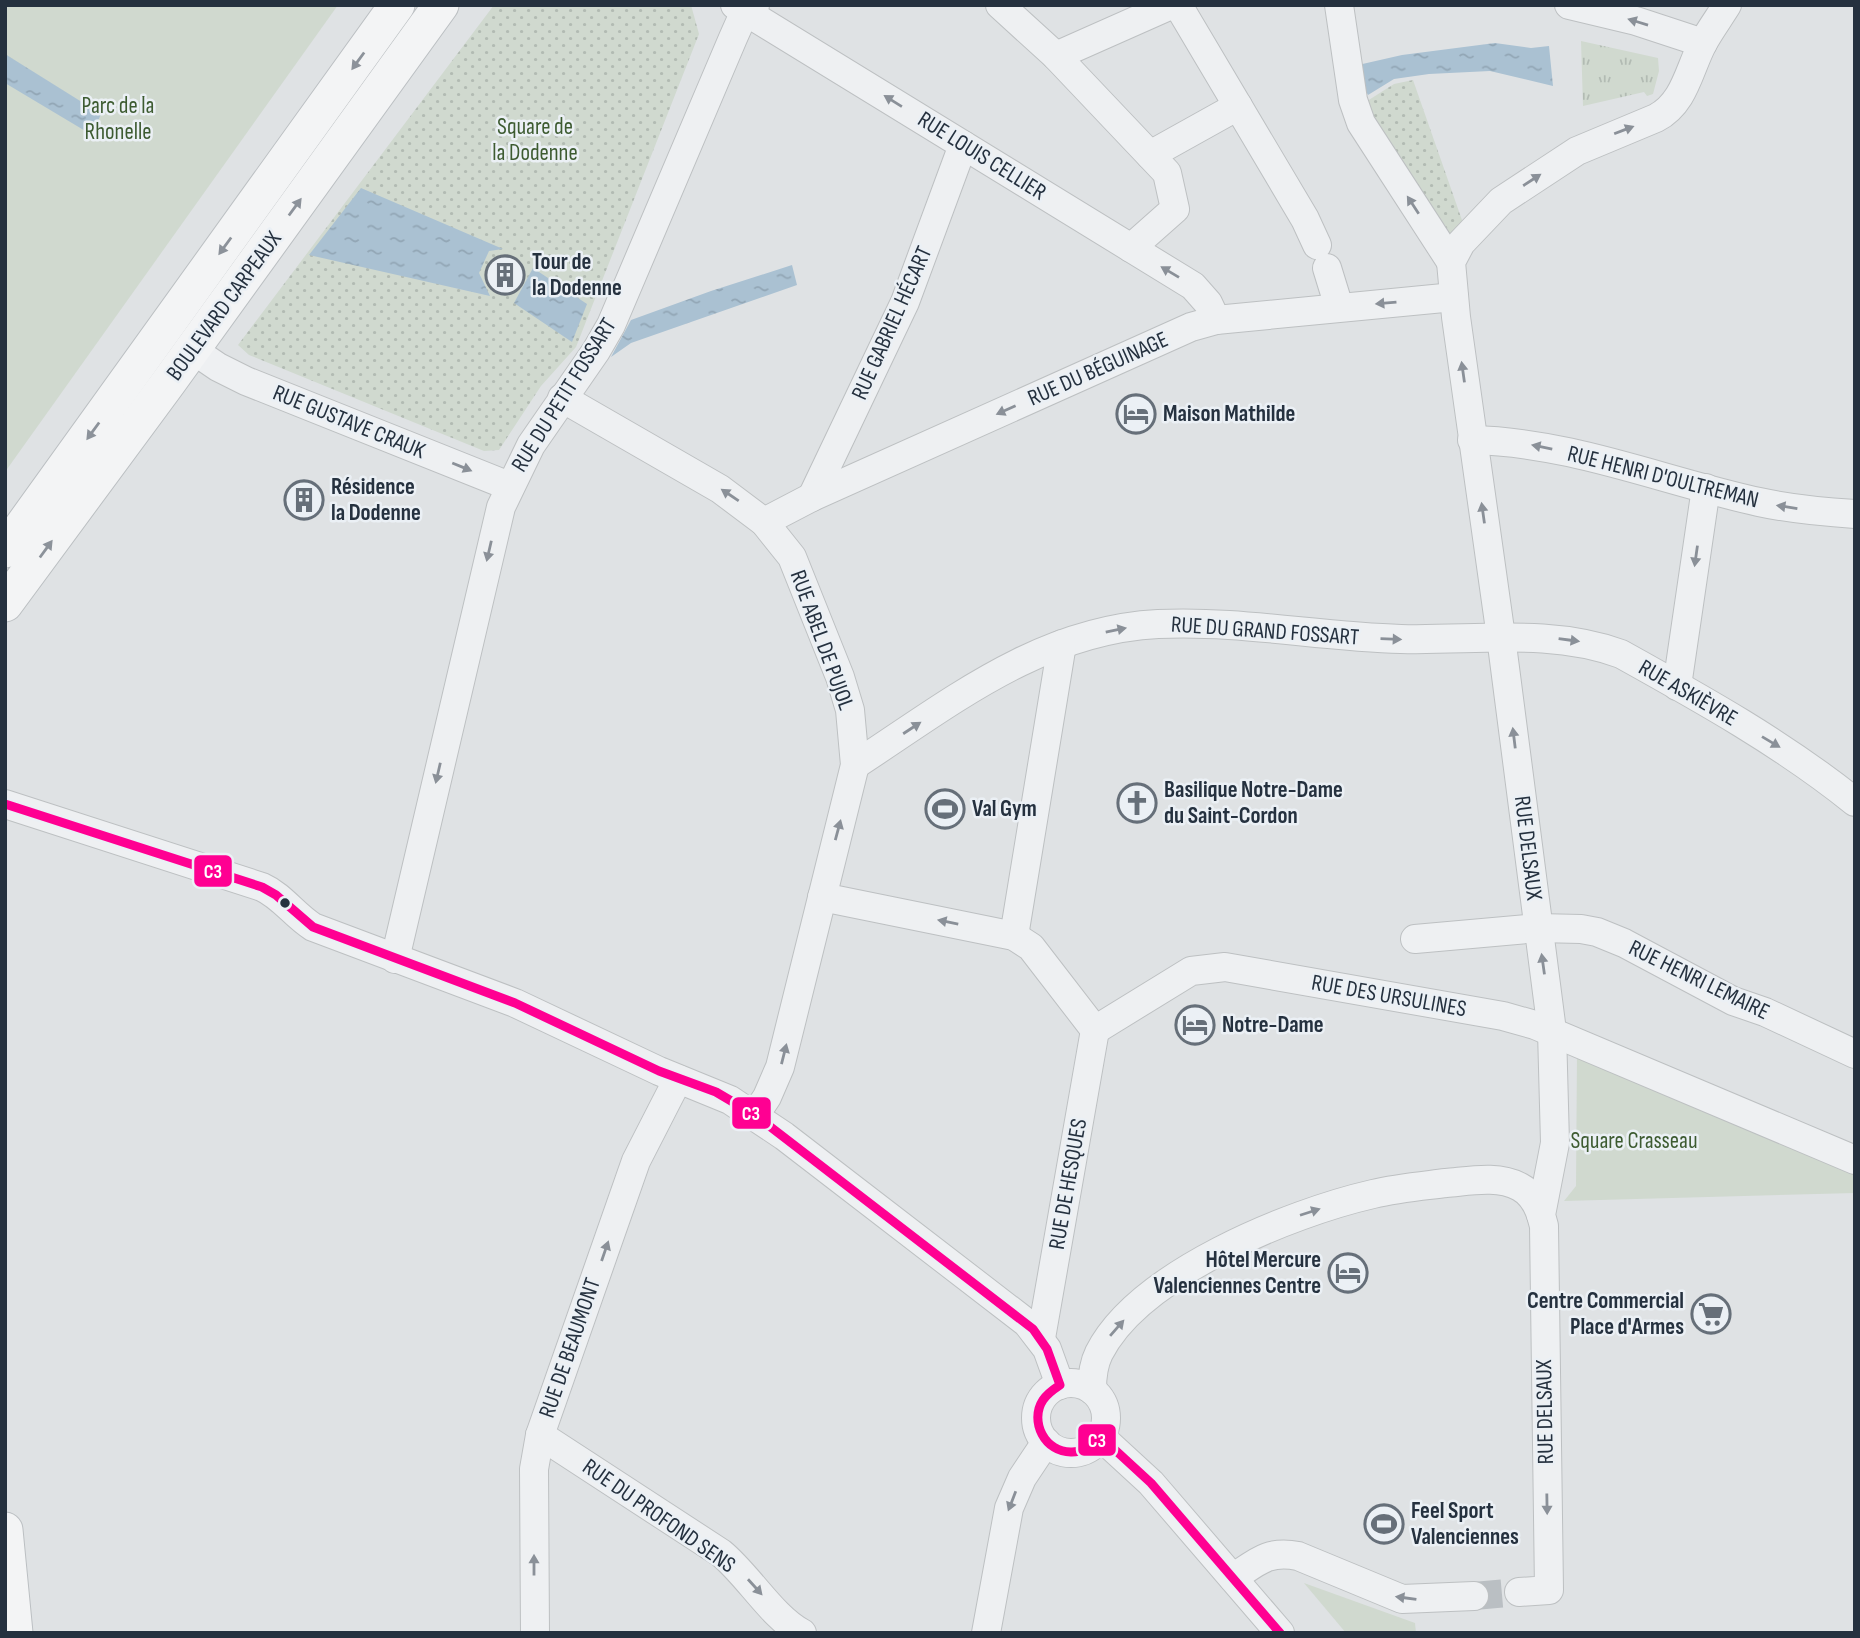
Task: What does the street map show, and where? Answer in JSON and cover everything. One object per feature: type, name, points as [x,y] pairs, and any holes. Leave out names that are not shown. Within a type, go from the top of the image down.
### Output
[{"type":"main road","name":"BOULEVARD CARPEAUX","points":[[5,551],[397,5]]},
{"type":"main road","name":"BOULEVARD CARPEAUX","points":[[5,604],[193,350],[441,5]]},
{"type":"main road","points":[[5,1530],[15,1633]]},
{"type":"street","points":[[1000,5],[1056,56],[1167,173],[1175,209],[1131,248]]},
{"type":"street","points":[[1056,56],[1171,5]]},
{"type":"street","points":[[1178,5],[1305,219],[1322,256],[1339,307]]},
{"type":"street","points":[[1339,5],[1353,100],[1361,123],[1451,262],[1461,243],[1501,201],[1599,140],[1656,118],[1668,110],[1682,92],[1703,43],[1727,5]]},
{"type":"street","points":[[1569,5],[1636,21],[1703,43]]},
{"type":"street","name":"RUE LOUIS CELLIER","points":[[745,7],[1193,286],[1208,303],[1216,320]]},
{"type":"street","name":"RUE DU PETIT FOSSART","points":[[395,959],[496,524],[509,486],[531,445],[611,325],[745,7]]},
{"type":"street","points":[[1150,155],[1238,106]]},
{"type":"street","name":"RUE GABRIEL HÉCART","points":[[812,497],[905,302],[963,145]]},
{"type":"street","name":"RUE DELSAUX","points":[[1451,262],[1472,439],[1501,637],[1552,1031],[1555,1143],[1541,1215],[1544,1226],[1549,1590],[1519,1592]]},
{"type":"street","name":"RUE DU BÉGUINAGE","points":[[764,522],[812,497],[1191,327],[1216,320],[1454,298]]},
{"type":"street","name":"RUE GUSTAVE CRAUK","points":[[193,350],[233,376],[509,486]]},
{"type":"street","name":"RUE ABEL DE PUJOL","points":[[562,398],[720,489],[764,522],[793,557],[840,677],[850,710],[855,765],[780,1067],[767,1097],[755,1115]]},
{"type":"street","name":"RUE HENRI D'OULTREMAN","points":[[1472,439],[1507,440],[1536,445],[1629,466],[1761,502],[1855,514]]},
{"type":"street","points":[[1677,686],[1706,488]]},
{"type":"street","name":"RUE DU GRAND FOSSART","points":[[855,765],[997,672],[1062,644],[1116,630],[1157,624],[1220,625],[1399,639],[1501,637]]},
{"type":"street","name":"RUE ASKIÈVRE","points":[[1501,637],[1562,639],[1602,647],[1621,654],[1788,752],[1855,802]]},
{"type":"street","points":[[1014,936],[1062,644]]},
{"type":"street","points":[[5,804],[262,887],[271,891],[313,927],[505,999],[678,1079],[716,1092],[755,1115],[1020,1317],[1041,1338],[1060,1385]]},
{"type":"street","points":[[822,897],[1014,936],[1031,947],[1095,1030]]},
{"type":"street","name":"RUE HENRI LEMAIRE","points":[[1415,939],[1538,928],[1581,929],[1611,937],[1733,1001],[1765,1012],[1855,1054]]},
{"type":"street","name":"RUE DES URSULINES","points":[[1095,1030],[1191,971],[1225,967],[1503,1016],[1552,1031]]},
{"type":"street","name":"RUE DE HESQUES","points":[[1041,1338],[1095,1030]]},
{"type":"street","points":[[1552,1031],[1852,1154]]},
{"type":"street","name":"RUE DE BEAUMONT","points":[[535,1633],[534,1469],[540,1435],[636,1161],[678,1079]]},
{"type":"street","points":[[1092,1390],[1097,1356],[1129,1315],[1167,1284],[1240,1241],[1274,1225],[1373,1194],[1482,1180],[1508,1182],[1520,1187],[1534,1199],[1541,1215]]},
{"type":"street","points":[[1079,1384],[1092,1390],[1105,1409],[1106,1423],[1101,1437],[1090,1447],[1077,1452],[1058,1450],[1046,1442],[1037,1425],[1037,1410],[1044,1396],[1060,1385],[1079,1384]]},
{"type":"street","name":"RUE DU PROFOND SENS","points":[[540,1435],[721,1553],[789,1624],[802,1633]]},
{"type":"street","points":[[1101,1437],[1146,1478],[1280,1633]]},
{"type":"street","points":[[986,1633],[1009,1508],[1022,1478],[1046,1442]]},
{"type":"street","points":[[1233,1578],[1261,1559],[1272,1554],[1285,1554],[1298,1556],[1402,1599],[1474,1596]]},
{"type":"green space","name":"Parc de la Rhonelle","points":[[5,5],[338,5],[5,472]]},
{"type":"green space","name":"Square de la Dodenne","points":[[494,5],[691,5],[699,34],[576,347],[541,386],[499,450],[484,451],[249,355],[238,345]]},
{"type":"green space","points":[[1581,41],[1658,58],[1659,71],[1653,94],[1647,96],[1644,92],[1583,106]]},
{"type":"green space","points":[[1413,80],[1463,223],[1447,245],[1364,103],[1394,84]]},
{"type":"green space","name":"Square Crasseau","points":[[1577,1053],[1855,1167],[1855,1193],[1564,1201],[1576,1186]]},
{"type":"green space","points":[[1304,1583],[1415,1623],[1416,1633],[1346,1633]]},
{"type":"water","points":[[1495,43],[1531,48],[1549,46],[1553,86],[1490,71],[1394,79],[1368,95],[1360,80],[1358,65],[1402,55]]},
{"type":"water","points":[[5,54],[101,114],[92,135],[5,83]]},
{"type":"water","points":[[361,188],[503,249],[489,251],[479,273],[490,296],[309,255]]},
{"type":"water","points":[[792,265],[797,285],[631,343],[611,357],[631,320]]},
{"type":"water","points":[[533,268],[587,304],[572,342],[514,303]]},
{"type":"tunnel","points":[[1474,1596],[1519,1592]]},
{"type":"transit line","name":"C3","points":[[5,804],[262,887],[276,895],[313,927],[515,1003],[659,1071],[716,1092],[755,1115],[1033,1329],[1047,1349],[1060,1385],[1046,1396],[1039,1408],[1039,1426],[1047,1442],[1062,1451],[1076,1452],[1101,1437],[1151,1483],[1280,1633]]},
{"type":"place","name":"Tour de la Dodenne","points":[[505,275]]},
{"type":"place","name":"Maison Mathilde","points":[[1136,414]]},
{"type":"place","name":"Résidence la Dodenne","points":[[304,500]]},
{"type":"place","name":"Basilique Notre-Dame du Saint-Cordon","points":[[1137,803]]},
{"type":"place","name":"Val Gym","points":[[945,809]]},
{"type":"place","name":"Notre-Dame","points":[[1195,1025]]},
{"type":"place","name":"Hôtel Mercure Valenciennes Centre","points":[[1348,1273]]},
{"type":"place","name":"Centre Commercial Place d'Armes","points":[[1711,1314]]},
{"type":"place","name":"Feel Sport Valenciennes","points":[[1384,1524]]}]
